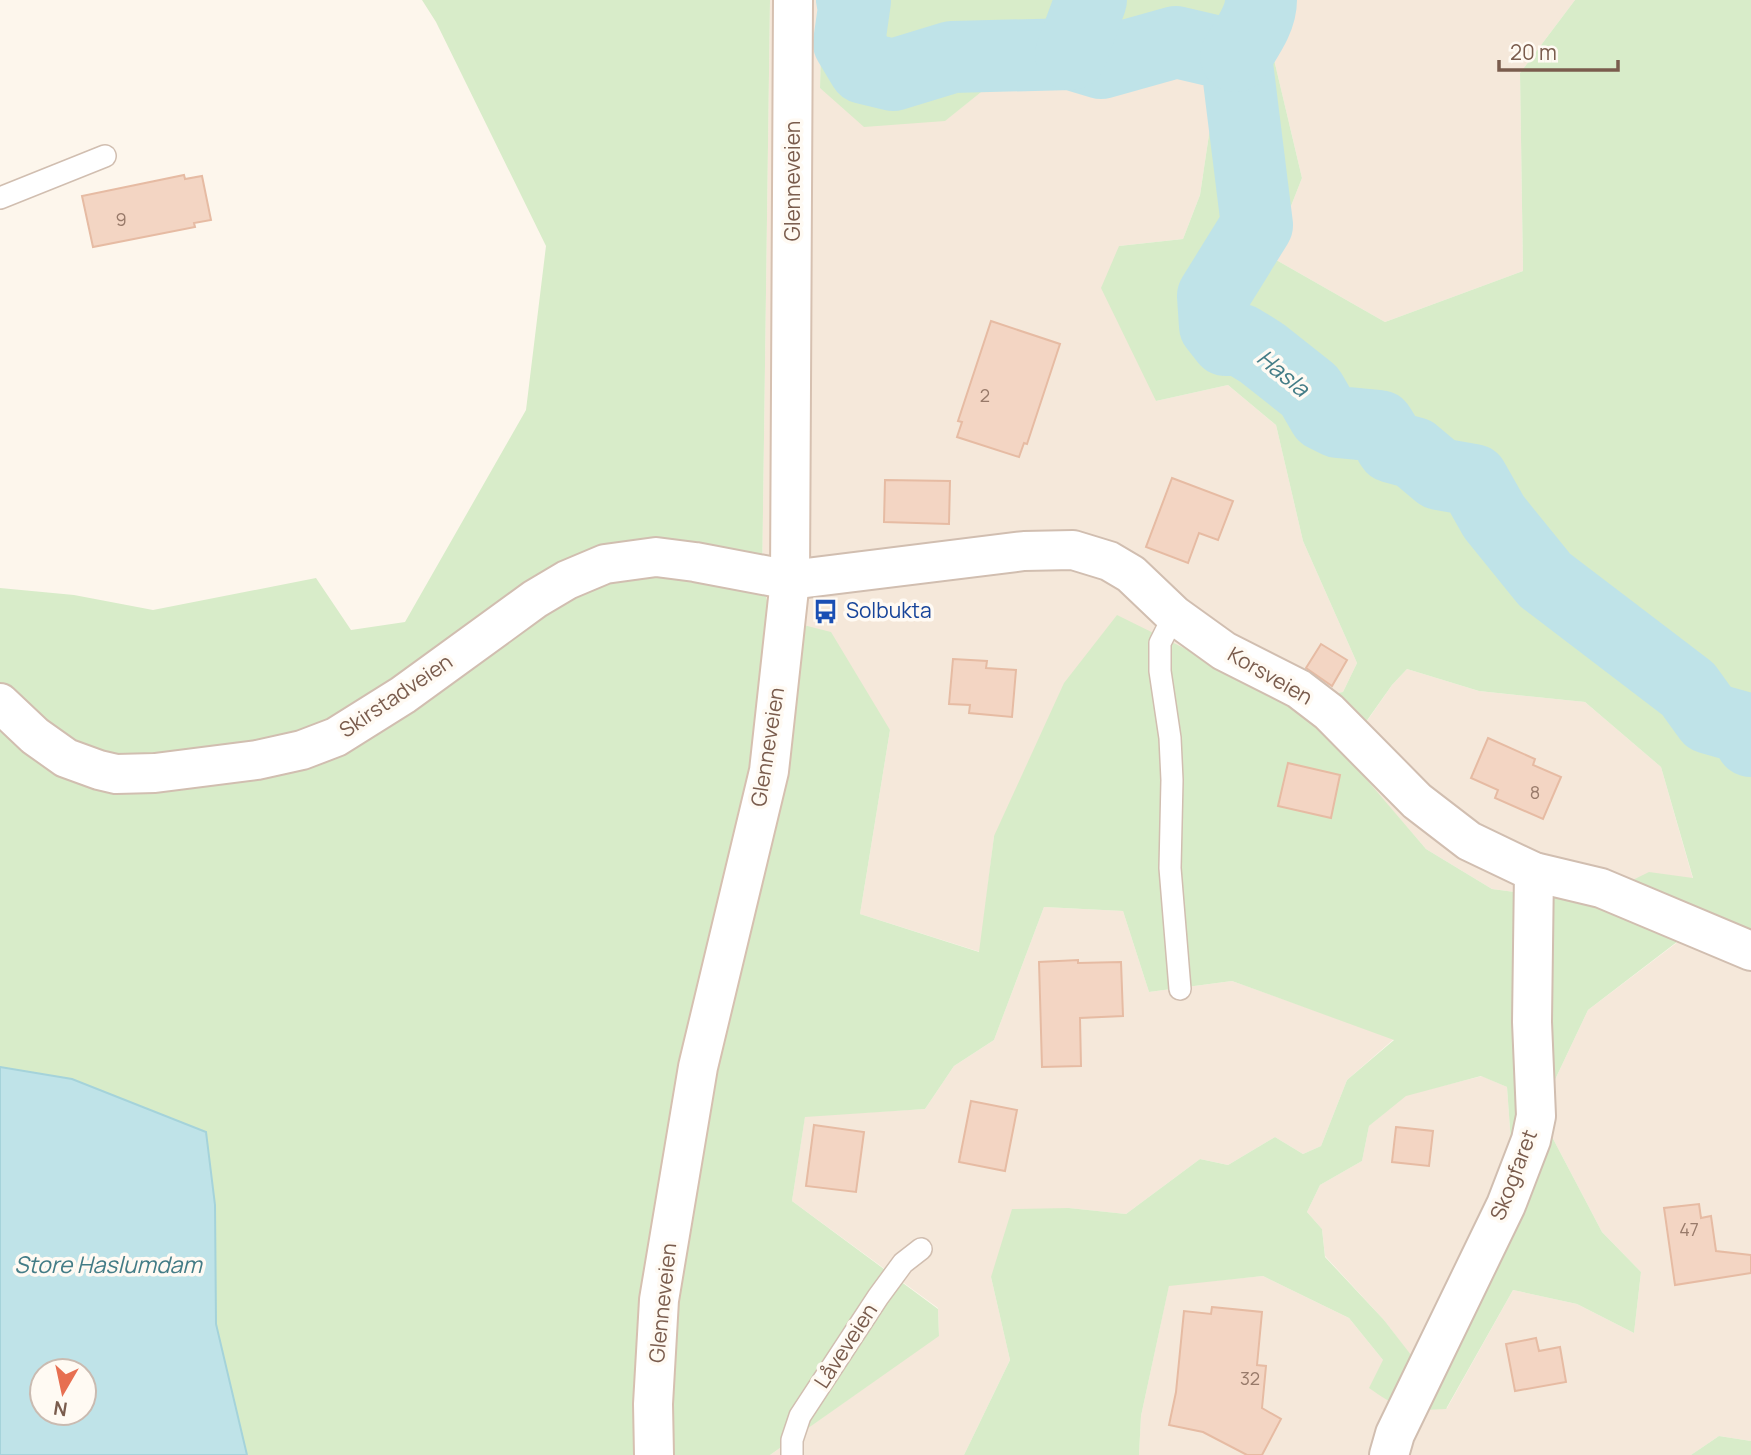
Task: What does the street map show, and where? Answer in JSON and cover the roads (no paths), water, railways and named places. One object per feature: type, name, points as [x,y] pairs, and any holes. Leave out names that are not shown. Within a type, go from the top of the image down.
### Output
[{"type":"street","name":"Glenneveien","points":[[654,1455],[653,1404],[659,1300],[698,1067],[769,771],[790,580],[793,14]]},
{"type":"street","name":"Korsveien","points":[[790,580],[1024,551],[1073,550],[1109,561],[1131,574],[1174,615],[1224,651],[1299,689],[1329,712],[1417,801],[1469,841],[1534,872],[1601,888],[1751,951]]},
{"type":"street","name":"Skirstadveien","points":[[0,703],[35,736],[66,758],[99,771],[116,774],[155,773],[257,760],[302,750],[336,737],[403,695],[535,598],[567,580],[606,564],[656,557],[790,580]]},
{"type":"street","name":"Skogfaret","points":[[1389,1455],[1395,1434],[1506,1205],[1531,1140],[1536,1116],[1532,1022],[1534,872]]},
{"type":"lane","points":[[0,198],[105,156]]},
{"type":"lane","points":[[1174,615],[1160,643],[1160,671],[1171,752],[1170,868],[1180,989]]},
{"type":"lane","name":"Låveveien","points":[[792,1455],[792,1440],[800,1416],[878,1297],[903,1264],[921,1249]]},
{"type":"water","name":"Store Haslumdam","points":[[0,1067],[72,1079],[206,1132],[215,1205],[216,1324],[247,1455],[0,1455]]},
{"type":"waterway","name":"Hasla","points":[[852,0],[855,1],[849,43],[864,68],[893,75],[952,57],[1071,54],[1101,63],[1176,42],[1236,56],[1257,225],[1213,296],[1215,326],[1226,340],[1241,340],[1310,391],[1324,415],[1338,422],[1379,426],[1392,447],[1414,453],[1439,474],[1473,480],[1494,517],[1545,580],[1688,689],[1709,718],[1744,728],[1751,741]]},
{"type":"waterway","name":"Hasla","points":[[1071,54],[1091,0]]},
{"type":"waterway","name":"Hasla","points":[[1236,56],[1256,22],[1261,0]]},
{"type":"place","name":"Solbukta","points":[[826,611]]}]
